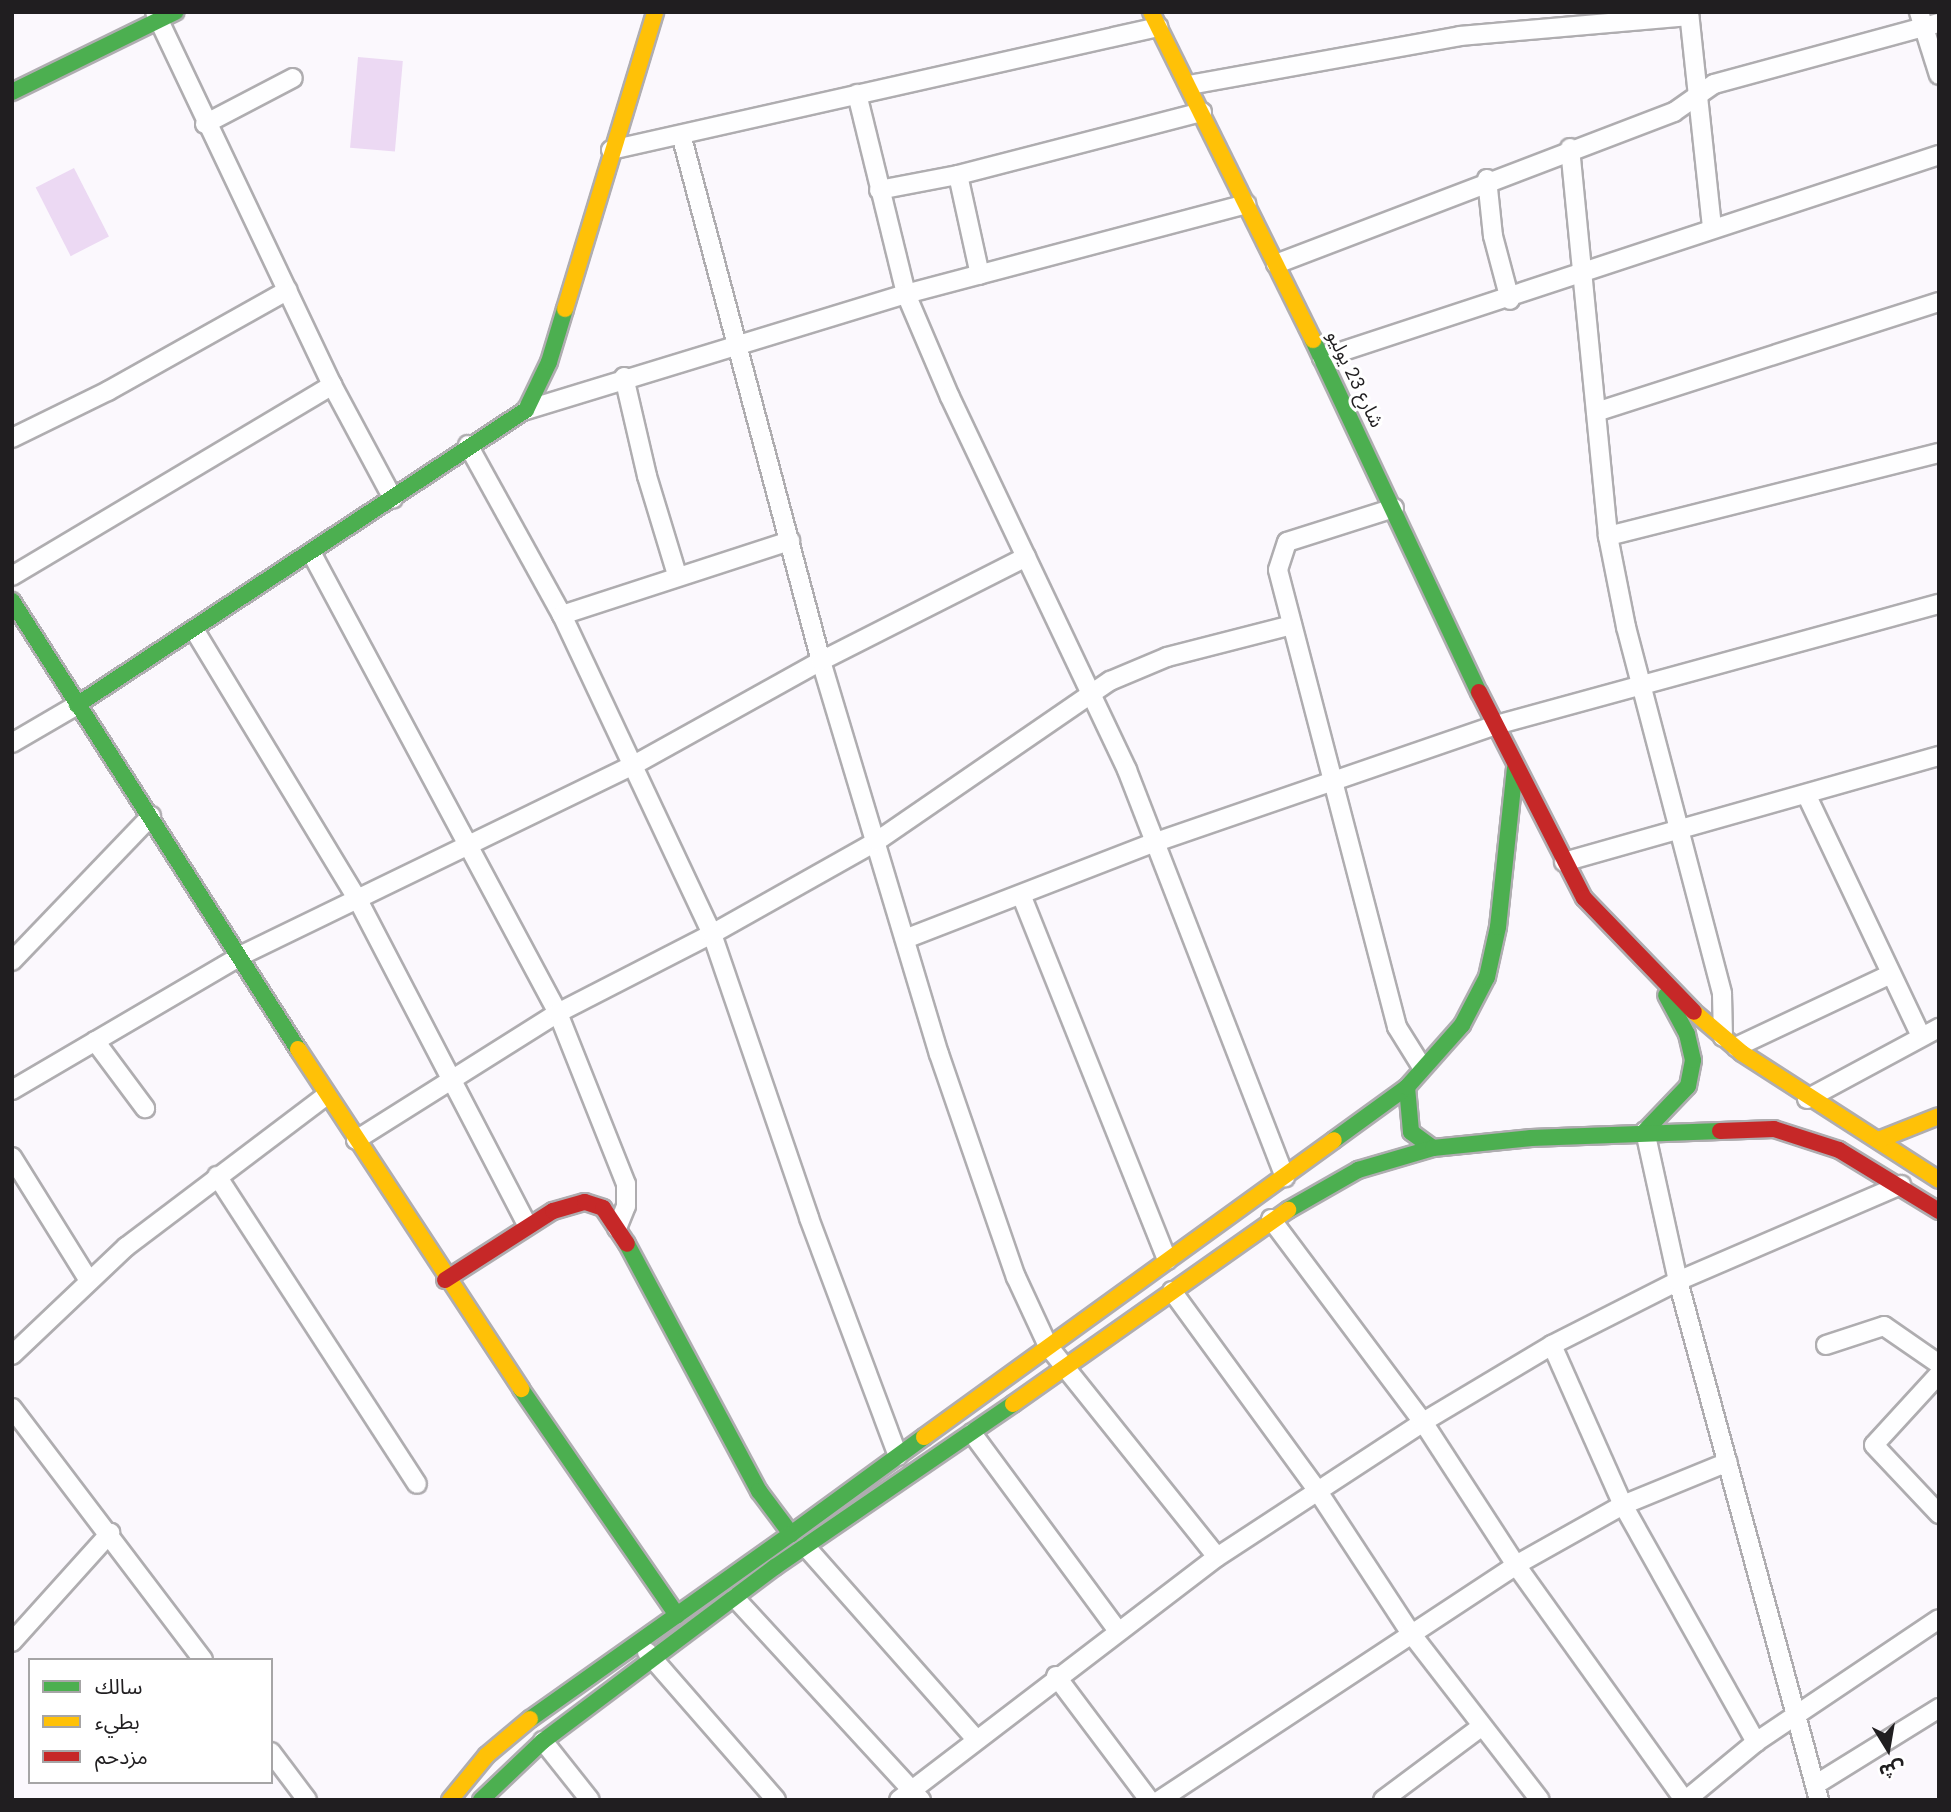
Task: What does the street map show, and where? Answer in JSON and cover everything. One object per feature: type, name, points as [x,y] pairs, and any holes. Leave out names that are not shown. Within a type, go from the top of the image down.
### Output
[{"type":"street","points":[[526,410],[549,362],[611,150],[655,12]]},
{"type":"street","points":[[1189,85],[1460,36],[1689,14],[1700,90],[1712,228]]},
{"type":"street","points":[[12,92],[163,15],[205,124],[332,385],[393,499]]},
{"type":"street","points":[[611,150],[682,138],[1155,20]]},
{"type":"street","name":"شارع 23 يوليو","points":[[1155,20],[1322,358],[1515,768],[1564,862],[1584,898],[1650,964]]},
{"type":"street","points":[[1276,264],[1487,179],[1684,107],[1700,90],[1927,21],[1939,75]]},
{"type":"street","points":[[205,124],[293,78]]},
{"type":"street","points":[[857,94],[906,293],[1026,557],[1093,695],[1285,1177]]},
{"type":"street","points":[[880,190],[958,175],[1202,112]]},
{"type":"street","points":[[682,138],[734,344],[821,661],[969,1141],[1017,1277],[1048,1346],[1217,1556]]},
{"type":"street","points":[[1570,148],[1608,536],[1641,683],[1723,994],[1729,1042]]},
{"type":"street","points":[[1322,358],[1510,300],[1712,228],[1939,155]]},
{"type":"street","points":[[958,175],[980,275]]},
{"type":"street","points":[[1487,179],[1493,236],[1510,300]]},
{"type":"street","points":[[12,743],[195,631],[393,499],[468,445],[526,410],[624,377],[906,293],[1246,204]]},
{"type":"street","points":[[12,438],[108,391],[288,290]]},
{"type":"street","points":[[1596,412],[1939,302]]},
{"type":"street","points":[[624,377],[647,475],[677,575]]},
{"type":"street","points":[[12,576],[332,385]]},
{"type":"street","points":[[468,445],[562,615],[712,934],[809,1218],[898,1456]]},
{"type":"street","points":[[1608,536],[1939,453]]},
{"type":"street","points":[[1394,508],[1287,542],[1281,550],[1278,570],[1397,1027],[1422,1067]]},
{"type":"street","points":[[562,615],[677,575],[790,541]]},
{"type":"street","points":[[312,554],[471,845],[558,1013],[626,1184],[626,1206],[617,1228]]},
{"type":"street","points":[[12,1090],[240,956],[632,766],[821,661],[1026,557]]},
{"type":"street","points":[[12,601],[445,1280],[677,1615]]},
{"type":"street","points":[[905,939],[1022,897],[1153,843],[1334,783],[1496,725],[1641,683],[1850,631],[1939,604]]},
{"type":"street","points":[[356,1140],[450,1078],[558,1013],[712,934],[877,841],[1110,681],[1146,664],[1292,625]]},
{"type":"street","points":[[195,631],[358,900],[527,1226]]},
{"type":"street","points":[[1564,862],[1807,796],[1939,756]]},
{"type":"street","points":[[450,1800],[487,1755],[517,1728],[640,1644],[1407,1087],[1462,1025],[1490,967],[1515,768]]},
{"type":"street","points":[[1807,796],[1921,1036]]},
{"type":"street","points":[[12,961],[151,816]]},
{"type":"street","points":[[1022,897],[1167,1260]]},
{"type":"street","points":[[1650,964],[1689,1008],[1729,1042],[1807,1099],[1881,1139],[1939,1180]]},
{"type":"street","points":[[1645,1131],[1688,1086],[1693,1060],[1687,1034],[1650,964]]},
{"type":"street","points":[[1729,1042],[1891,974]]},
{"type":"street","points":[[1807,1099],[1939,1028]]},
{"type":"street","points":[[95,1041],[145,1108]]},
{"type":"street","points":[[1407,1087],[1411,1132],[1433,1148]]},
{"type":"street","points":[[12,1355],[88,1279],[217,1176],[326,1096]]},
{"type":"street","points":[[1881,1139],[1939,1116]]},
{"type":"street","points":[[491,1796],[543,1741],[735,1598],[1066,1368],[1272,1219],[1358,1170],[1433,1148],[1645,1131],[1774,1129],[1800,1135],[1839,1150],[1901,1185],[1939,1211]]},
{"type":"street","points":[[1645,1131],[1678,1280],[1817,1792],[1939,1708]]},
{"type":"street","points":[[12,1157],[88,1279]]},
{"type":"street","points":[[217,1176],[417,1484]]},
{"type":"street","points":[[899,1800],[917,1794],[975,1738],[1217,1556],[1423,1422],[1552,1345],[1678,1280],[1901,1185]]},
{"type":"street","points":[[445,1280],[527,1226],[585,1202],[603,1208],[617,1228],[759,1491],[791,1534]]},
{"type":"street","points":[[1272,1219],[1423,1422],[1516,1565],[1685,1800],[1756,1742],[1939,1619]]},
{"type":"street","points":[[1172,1291],[1317,1490],[1410,1632],[1540,1800]]},
{"type":"street","points":[[1826,1345],[1884,1326],[1939,1364]]},
{"type":"street","points":[[1552,1345],[1623,1505],[1756,1742]]},
{"type":"street","points":[[1939,1374],[1874,1445],[1939,1514]]},
{"type":"street","points":[[12,1408],[110,1533],[202,1658]]},
{"type":"street","points":[[972,1433],[1118,1630]]},
{"type":"street","points":[[1160,1800],[1410,1632],[1516,1565],[1623,1505],[1728,1462]]},
{"type":"street","points":[[12,1642],[110,1533]]},
{"type":"street","points":[[806,1547],[975,1738]]},
{"type":"street","points":[[735,1598],[917,1794]]},
{"type":"street","points":[[640,1644],[776,1800]]},
{"type":"street","points":[[1056,1676],[1149,1800]]},
{"type":"street","points":[[1383,1800],[1481,1727]]},
{"type":"street","points":[[543,1741],[590,1800]]},
{"type":"street","points":[[273,1755],[307,1800]]},
{"type":"shaded area","points":[[358,57],[403,61],[395,152],[350,148]]},
{"type":"shaded area","points":[[74,168],[109,237],[71,256],[36,188]]},
{"type":"traffic: fast","points":[[12,92],[175,12]]},
{"type":"traffic: fast","points":[[77,705],[526,410],[549,362],[565,309]]},
{"type":"traffic: fast","points":[[1313,340],[1479,692]]},
{"type":"traffic: fast","points":[[12,601],[298,1049]]},
{"type":"traffic: fast","points":[[1334,1140],[1407,1087],[1462,1025],[1487,977],[1498,927],[1515,768]]},
{"type":"traffic: fast","points":[[1645,1131],[1688,1086],[1693,1060],[1687,1034],[1666,995]]},
{"type":"traffic: fast","points":[[1407,1087],[1411,1132],[1433,1148]]},
{"type":"traffic: fast","points":[[1288,1210],[1358,1170],[1433,1148],[1531,1138],[1720,1131]]},
{"type":"traffic: fast","points":[[627,1244],[759,1491],[791,1534],[924,1437]]},
{"type":"traffic: fast","points":[[521,1389],[677,1615],[530,1719]]},
{"type":"traffic: fast","points":[[481,1800],[543,1741],[775,1567],[1013,1404]]},
{"type":"traffic: fast","points":[[677,1615],[791,1534]]},
{"type":"traffic: slow","points":[[565,309],[655,12]]},
{"type":"traffic: slow","points":[[1151,12],[1313,340]]},
{"type":"traffic: slow","points":[[1694,1012],[1742,1053],[1939,1180]]},
{"type":"traffic: slow","points":[[298,1049],[521,1389]]},
{"type":"traffic: slow","points":[[1881,1139],[1939,1116]]},
{"type":"traffic: slow","points":[[924,1437],[1334,1140]]},
{"type":"traffic: slow","points":[[1013,1404],[1288,1210]]},
{"type":"traffic: slow","points":[[450,1800],[487,1755],[530,1719]]},
{"type":"traffic: jam","points":[[1479,692],[1584,898],[1694,1012]]},
{"type":"traffic: jam","points":[[1720,1131],[1774,1129],[1839,1150],[1939,1211]]},
{"type":"traffic: jam","points":[[445,1280],[553,1211],[585,1202],[603,1208],[627,1244]]}]
